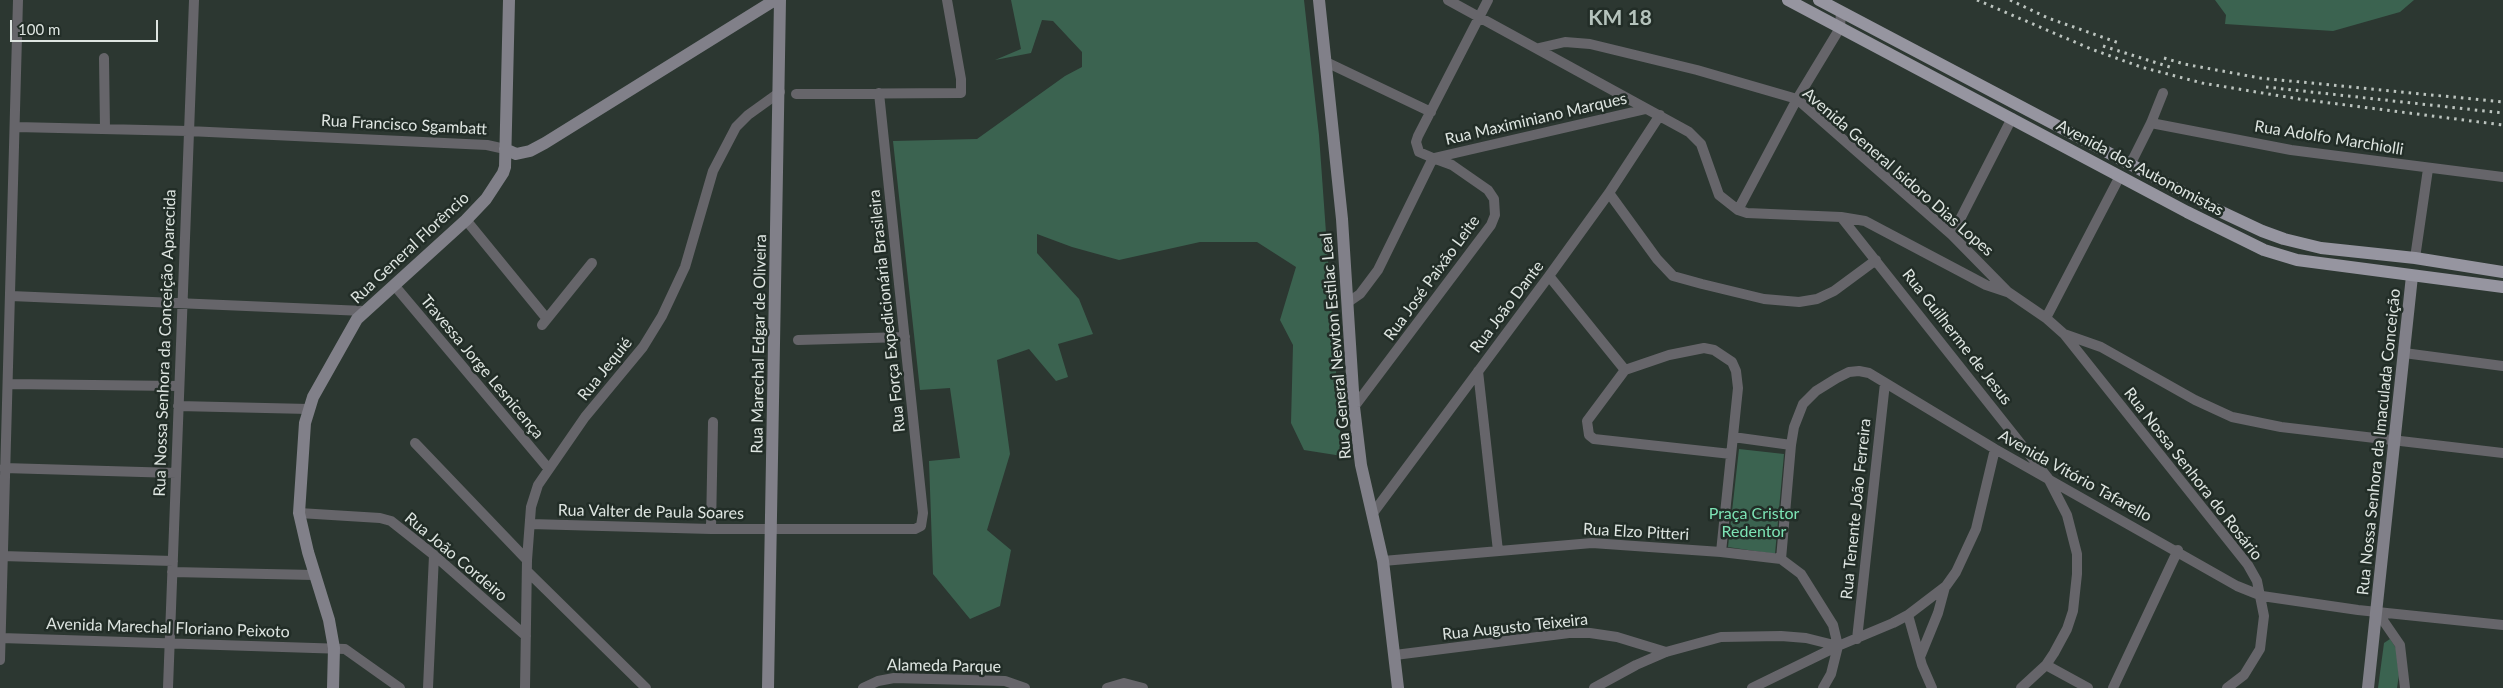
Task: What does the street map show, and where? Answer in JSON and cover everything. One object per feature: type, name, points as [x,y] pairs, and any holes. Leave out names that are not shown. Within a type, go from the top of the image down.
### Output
[{"type":"main road","name":"Avenida dos Autonomistas","points":[[1788,0],[2228,233],[2264,250],[2297,260],[2503,287]]},
{"type":"main road","name":"Avenida dos Autonomistas","points":[[1819,0],[2213,208],[2284,240],[2321,248],[2415,258],[2503,272]]},
{"type":"main road","points":[[2412,276],[2416,269],[2429,261]]},
{"type":"street","points":[[0,660],[4,401],[8,384],[18,0]]},
{"type":"street","name":"Rua Nossa Senhora da Conceição Aparecida","points":[[168,688],[181,303],[194,0]]},
{"type":"street","name":"Rua General Florêncio","points":[[333,688],[334,648],[329,620],[314,575],[299,512],[301,461],[309,409],[334,358],[364,312],[466,220],[498,183],[505,167],[510,0]]},
{"type":"street","name":"Rua Francisco Sgambatt","points":[[16,127],[188,131],[494,145],[516,154],[530,151],[545,144],[775,0]]},
{"type":"street","name":"Rua Marechal Edgar de Oliveira","points":[[768,688],[780,92],[780,0]]},
{"type":"street","points":[[796,94],[961,93],[947,0]]},
{"type":"street","name":"Rua General Newton Estilac Leal","points":[[1319,0],[1342,219],[1354,407],[1361,465],[1374,512],[1383,561],[1398,688]]},
{"type":"street","points":[[1448,0],[1540,48],[1646,109],[1660,115],[1697,138],[1718,196],[1738,210],[1762,214],[1840,217],[1870,223],[1986,285],[2008,292]]},
{"type":"street","points":[[1347,304],[1360,294],[1378,270],[1433,158],[1419,152],[1416,142],[1478,16],[1488,0]]},
{"type":"street","points":[[1738,210],[1797,99],[1840,28],[1842,12]]},
{"type":"street","name":"Avenida General Isidoro Dias Lopes","points":[[1540,48],[1565,42],[1590,44],[1705,73],[1797,99],[1952,235],[2008,292],[2046,318]]},
{"type":"street","points":[[104,58],[105,129]]},
{"type":"street","points":[[1326,62],[1431,112]]},
{"type":"street","name":"Rua Jequié","points":[[525,688],[527,560],[534,497],[548,468],[643,347],[662,316],[685,267],[713,171],[736,127],[748,115],[780,92]]},
{"type":"street","name":"Rua Força Expedicionária Brasileira","points":[[880,93],[923,513],[921,526]]},
{"type":"street","points":[[2130,165],[2151,123],[2163,93]]},
{"type":"street","name":"Rua Maximiniano Marques","points":[[1433,158],[1646,109]]},
{"type":"street","name":"Rua João Dante","points":[[1374,512],[1609,193],[1660,115]]},
{"type":"street","points":[[1952,235],[2012,118]]},
{"type":"street","name":"Rua Adolfo Marchiolli","points":[[2151,123],[2291,150],[2428,169],[2503,177]]},
{"type":"street","name":"Rua José Paixão Leite","points":[[1354,407],[1485,233],[1495,215],[1494,199],[1488,190],[1452,165],[1433,158]]},
{"type":"street","points":[[2415,258],[2428,169]]},
{"type":"street","points":[[2046,318],[2120,176]]},
{"type":"street","points":[[1609,193],[1657,258],[1673,276],[1729,291],[1764,299],[1789,302],[1808,301],[1834,291],[1876,260]]},
{"type":"street","name":"Rua Guilherme de Jesus","points":[[1840,217],[2048,478]]},
{"type":"street","points":[[466,220],[545,322],[592,263]]},
{"type":"street","points":[[1549,276],[1625,370]]},
{"type":"street","name":"Rua Nossa Senhora da Imaculada Conceição","points":[[2368,688],[2378,613],[2412,276]]},
{"type":"street","name":"Travessa Jorge Lesnicença","points":[[394,285],[548,468]]},
{"type":"street","points":[[11,296],[364,312]]},
{"type":"street","name":"Rua Nossa Senhora do Rosário","points":[[2046,318],[2064,334],[2248,565],[2258,581],[2262,596],[2263,634],[2260,649],[2244,675],[2227,688]]},
{"type":"street","points":[[2064,334],[2101,347],[2218,412],[2232,417],[2281,427],[2503,453]]},
{"type":"street","points":[[798,340],[906,337]]},
{"type":"street","points":[[1721,552],[1738,388],[1736,371],[1732,362],[1714,350],[1691,349],[1625,370],[1587,421],[1589,435],[1594,439],[1731,454]]},
{"type":"street","points":[[2404,353],[2503,366]]},
{"type":"street","points":[[1478,371],[1498,551]]},
{"type":"street","name":"Avenida Vitório Tafarello","points":[[1781,560],[1791,445],[1794,426],[1802,404],[1816,391],[1849,372],[1869,373],[1995,449],[2178,550],[2237,586],[2262,596],[2378,613],[2503,624]]},
{"type":"street","name":"Rua Tenente João Ferreira","points":[[1857,639],[1885,383]]},
{"type":"street","points":[[8,384],[178,386]]},
{"type":"street","points":[[178,406],[309,409]]},
{"type":"street","points":[[711,529],[713,422]]},
{"type":"street","points":[[1733,437],[1791,445]]},
{"type":"street","points":[[415,443],[527,560]]},
{"type":"street","points":[[1752,688],[1838,646],[1908,615],[1946,586],[1956,572],[1976,529],[1995,449]]},
{"type":"street","points":[[4,468],[176,473]]},
{"type":"street","points":[[2021,688],[2046,665],[2067,629],[2076,597],[2078,574],[2074,535],[2067,515],[2048,478]]},
{"type":"street","name":"Rua João Cordeiro","points":[[299,512],[380,518],[391,522],[434,555],[526,636]]},
{"type":"street","name":"Rua Valter de Paula Soares","points":[[530,524],[711,529],[915,529],[921,526]]},
{"type":"street","name":"Rua Elzo Pitteri","points":[[1383,561],[1592,543],[1721,552],[1781,560],[1801,574],[1825,610],[1833,625],[1838,646]]},
{"type":"street","points":[[2113,688],[2178,550]]},
{"type":"street","points":[[428,688],[434,555]]},
{"type":"street","points":[[2,556],[314,575]]},
{"type":"street","points":[[527,571],[646,688]]},
{"type":"street","points":[[1920,657],[1938,613],[1946,586]]},
{"type":"street","name":"Rua Nossa Senhora da Imaculada Conceição","points":[[2378,613],[2400,645],[2405,688]]},
{"type":"street","points":[[1908,615],[1920,657],[1932,688]]},
{"type":"street","name":"Rua Augusto Teixeira","points":[[1395,655],[1569,633],[1590,633],[1617,637],[1666,652]]},
{"type":"street","points":[[1594,688],[1666,652],[1721,637],[1806,638],[1838,646]]},
{"type":"street","name":"Avenida Marechal Floriano Peixoto","points":[[0,638],[346,649],[400,688]]},
{"type":"street","points":[[1823,688],[1831,674],[1838,646]]},
{"type":"street","points":[[2046,665],[2088,688]]},
{"type":"street","name":"Alameda Parque","points":[[863,688],[878,680],[894,678],[1005,681],[1026,688]]},
{"type":"street","points":[[1107,688],[1128,683],[1142,688]]},
{"type":"green space","points":[[1011,0],[1304,0],[1319,135],[1342,456],[1304,450],[1291,423],[1293,345],[1280,320],[1296,267],[1257,242],[1200,242],[1119,260],[1072,247],[1037,234],[1037,253],[1079,299],[1093,334],[1058,344],[1068,377],[1056,381],[1029,349],[997,360],[1010,454],[987,530],[1011,550],[1000,606],[970,619],[933,574],[929,461],[960,458],[950,388],[920,390],[893,141],[977,139],[1065,76],[1082,67],[1082,52],[1053,21],[1042,20],[1031,53],[995,60],[1021,49]]},
{"type":"green space","points":[[2215,0],[2414,0],[2400,12],[2333,31],[2225,24],[2226,15]]},
{"type":"green space","name":"Praça Cristor Redentor","points":[[1739,449],[1784,454],[1775,554],[1728,547]]},
{"type":"green space","points":[[2390,639],[2396,648],[2399,675],[2397,688],[2378,688],[2384,643]]},
{"type":"railway","points":[[1977,0],[2091,49],[2141,67],[2202,83],[2299,99],[2503,125]]},
{"type":"railway","points":[[2010,0],[2048,18],[2119,43]]},
{"type":"railway","points":[[2103,46],[2173,68]]},
{"type":"railway","points":[[2164,58],[2184,64],[2260,78],[2503,102]]},
{"type":"railway","points":[[2266,87],[2503,113]]},
{"type":"district","name":"KM 18","points":[[1620,18]]}]
